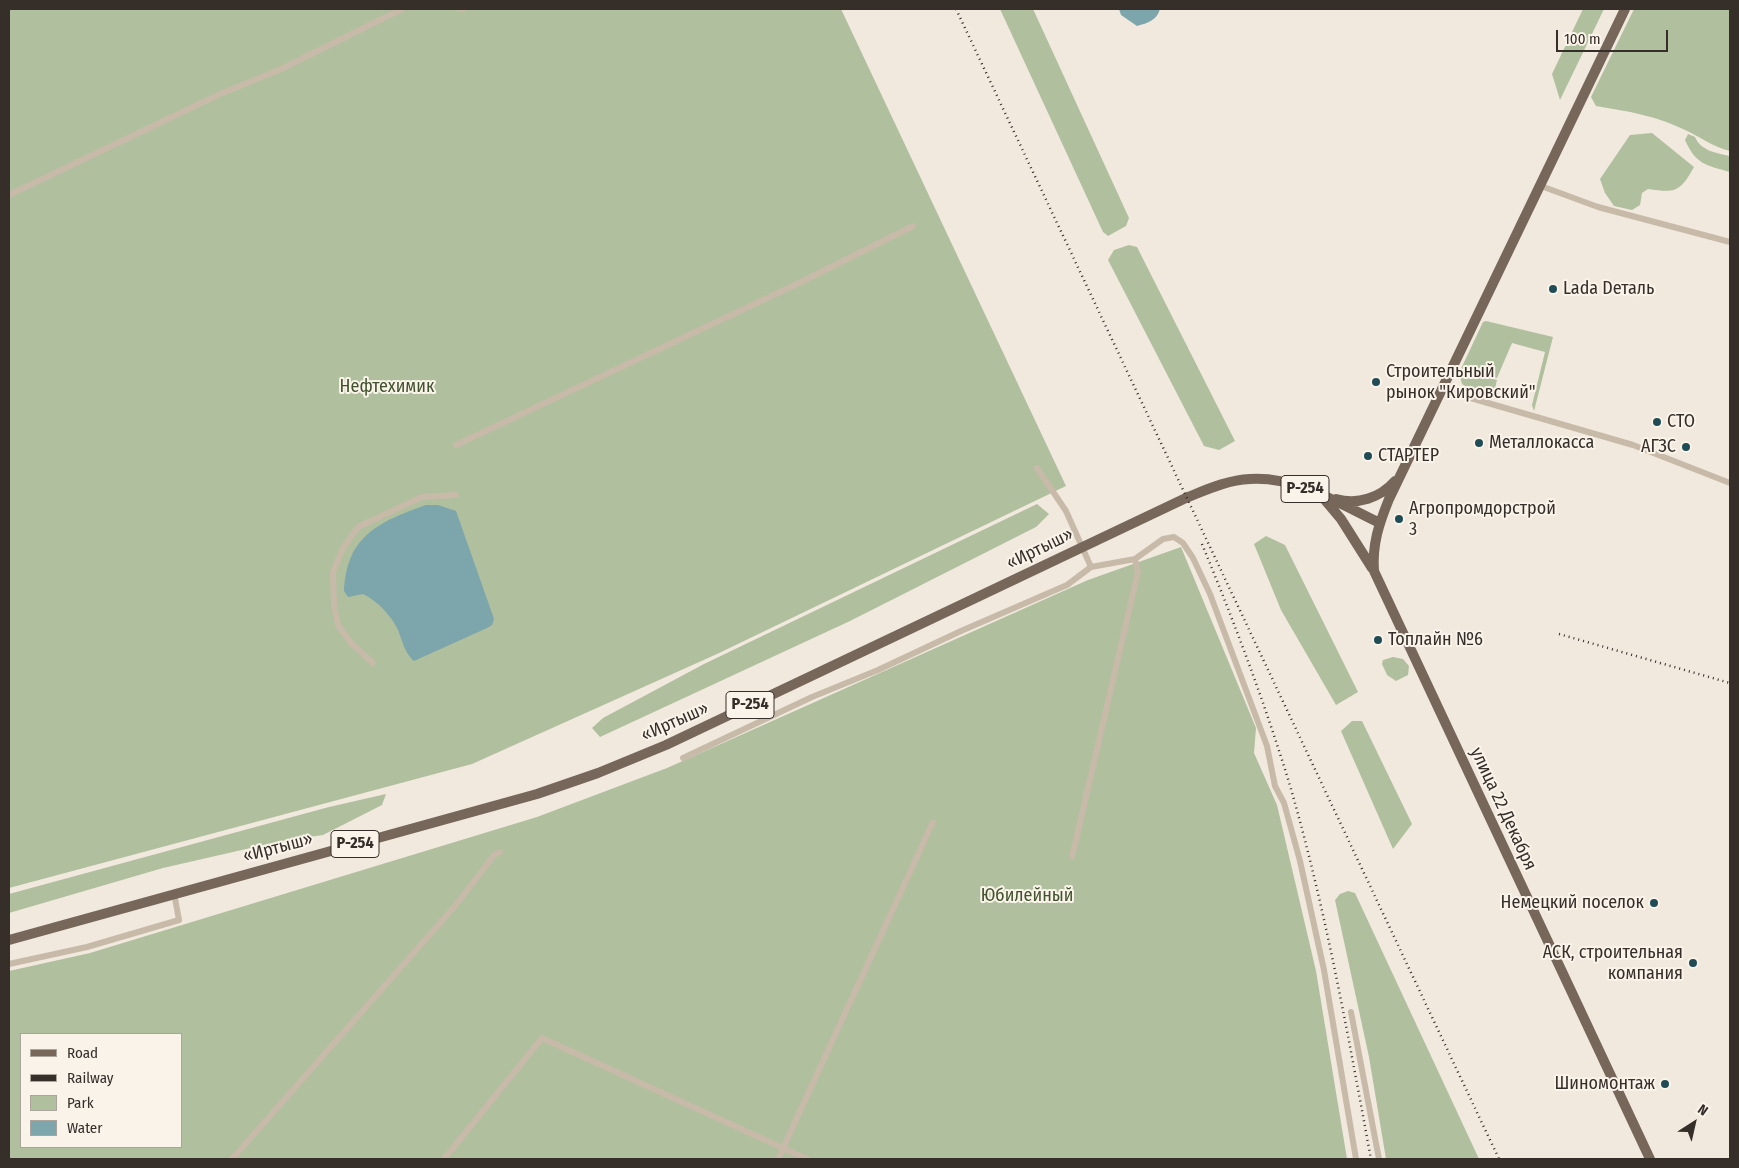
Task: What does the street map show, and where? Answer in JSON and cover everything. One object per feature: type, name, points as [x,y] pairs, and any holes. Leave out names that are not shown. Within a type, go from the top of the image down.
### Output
[{"type":"main road","name":"улица 22 Декабря","points":[[1625,9],[1401,475],[1380,522],[1373,551],[1374,571],[1650,1159]]},
{"type":"main road","points":[[1318,494],[1342,500],[1358,501],[1371,498],[1385,491],[1401,475]]},
{"type":"main road","name":"«Иртыш»","points":[[9,940],[537,794],[598,773],[684,736],[1188,497],[1225,483],[1250,479],[1276,480],[1318,494],[1380,522]]},
{"type":"main road","points":[[1318,494],[1342,519],[1374,571]]},
{"type":"street","points":[[9,195],[220,94],[278,70],[402,9]]},
{"type":"street","points":[[1541,186],[1598,207],[1730,242]]},
{"type":"street","points":[[456,445],[783,291],[913,226]]},
{"type":"street","points":[[1443,390],[1633,446],[1730,483]]},
{"type":"street","points":[[1037,468],[1063,506],[1091,567]]},
{"type":"street","points":[[372,663],[351,644],[338,626],[334,605],[333,572],[343,548],[358,527],[422,497],[456,495]]},
{"type":"street","points":[[683,758],[812,697],[878,670],[961,630],[1067,585],[1091,567],[1135,559],[1163,539],[1174,537],[1183,543],[1210,594],[1268,746],[1275,786],[1284,803],[1300,861],[1324,970],[1356,1159]]},
{"type":"street","points":[[1072,856],[1136,580],[1138,567],[1135,559]]},
{"type":"street","points":[[778,1159],[933,822]]},
{"type":"street","points":[[232,1159],[455,906],[495,854],[500,852]]},
{"type":"street","points":[[9,964],[87,947],[179,920],[174,893]]},
{"type":"street","points":[[1351,1012],[1379,1159]]},
{"type":"street","points":[[444,1159],[542,1038],[808,1159]]},
{"type":"green space","name":"Нефтехимик","points":[[9,9],[841,9],[1066,486],[717,654],[472,764],[9,888]]},
{"type":"green space","points":[[1000,9],[1033,9],[1129,218],[1126,226],[1108,236],[1103,232]]},
{"type":"green space","points":[[1583,9],[1604,9],[1560,100],[1552,74]]},
{"type":"green space","points":[[1634,9],[1730,9],[1730,151],[1664,121],[1596,106],[1591,97]]},
{"type":"green space","points":[[1652,133],[1694,167],[1685,182],[1676,189],[1665,191],[1648,189],[1642,193],[1640,205],[1632,210],[1614,206],[1605,193],[1600,179],[1630,135]]},
{"type":"green space","points":[[1688,134],[1695,137],[1705,148],[1730,156],[1730,172],[1708,165],[1697,159],[1685,140]]},
{"type":"green space","points":[[1129,245],[1137,247],[1235,441],[1219,450],[1204,446],[1108,260],[1114,250]]},
{"type":"green space","points":[[1486,321],[1553,337],[1534,411],[1532,405],[1545,352],[1512,343],[1497,378],[1481,373],[1481,376],[1497,380],[1494,392],[1489,399],[1486,400],[1462,384],[1459,373],[1483,322]]},
{"type":"green space","points":[[1037,504],[1049,514],[1036,527],[850,621],[600,737],[592,728],[603,718],[704,664]]},
{"type":"green space","points":[[1266,536],[1285,545],[1358,692],[1336,705],[1281,610],[1254,544]]},
{"type":"green space","name":"Юбилейный","points":[[1181,547],[1256,728],[1254,753],[1277,805],[1316,971],[1347,1159],[9,1159],[9,971],[90,953],[537,817],[667,768],[1088,580]]},
{"type":"green space","points":[[1393,657],[1403,659],[1409,666],[1408,675],[1396,681],[1387,675],[1382,664],[1383,660]]},
{"type":"green space","points":[[1352,721],[1362,721],[1412,824],[1393,849],[1341,731]]},
{"type":"green space","points":[[386,794],[382,805],[323,835],[281,841],[163,868],[9,913],[9,894],[329,807]]},
{"type":"green space","points":[[1348,891],[1355,893],[1479,1159],[1386,1159],[1369,1057],[1335,900],[1340,894]]},
{"type":"water","points":[[1119,9],[1160,9],[1152,21],[1137,26],[1121,15]]},
{"type":"water","points":[[426,505],[438,505],[456,511],[494,619],[492,625],[487,628],[414,661],[406,651],[392,619],[383,609],[363,594],[348,597],[344,591],[346,572],[351,557],[368,534],[393,518]]},
{"type":"railway","points":[[956,9],[1499,1159]]},
{"type":"railway","points":[[1202,544],[1250,665],[1291,789],[1304,835],[1326,927],[1371,1159]]},
{"type":"railway","points":[[1559,634],[1730,683]]},
{"type":"place","name":"Lada Dеталь","points":[[1553,289]]},
{"type":"place","name":"Строительный рынок \"Кировский\"","points":[[1376,382]]},
{"type":"place","name":"СТО","points":[[1657,422]]},
{"type":"place","name":"Металлокасса","points":[[1479,443]]},
{"type":"place","name":"АГЗС","points":[[1686,447]]},
{"type":"place","name":"СТАРТЕР","points":[[1368,456]]},
{"type":"place","name":"Агропромдорстрой 3","points":[[1399,519]]},
{"type":"place","name":"Топлайн №6","points":[[1378,640]]},
{"type":"place","name":"Немецкий поселок","points":[[1654,903]]},
{"type":"place","name":"АСК, строительная компания","points":[[1693,963]]},
{"type":"place","name":"Шиномонтаж","points":[[1665,1084]]}]
